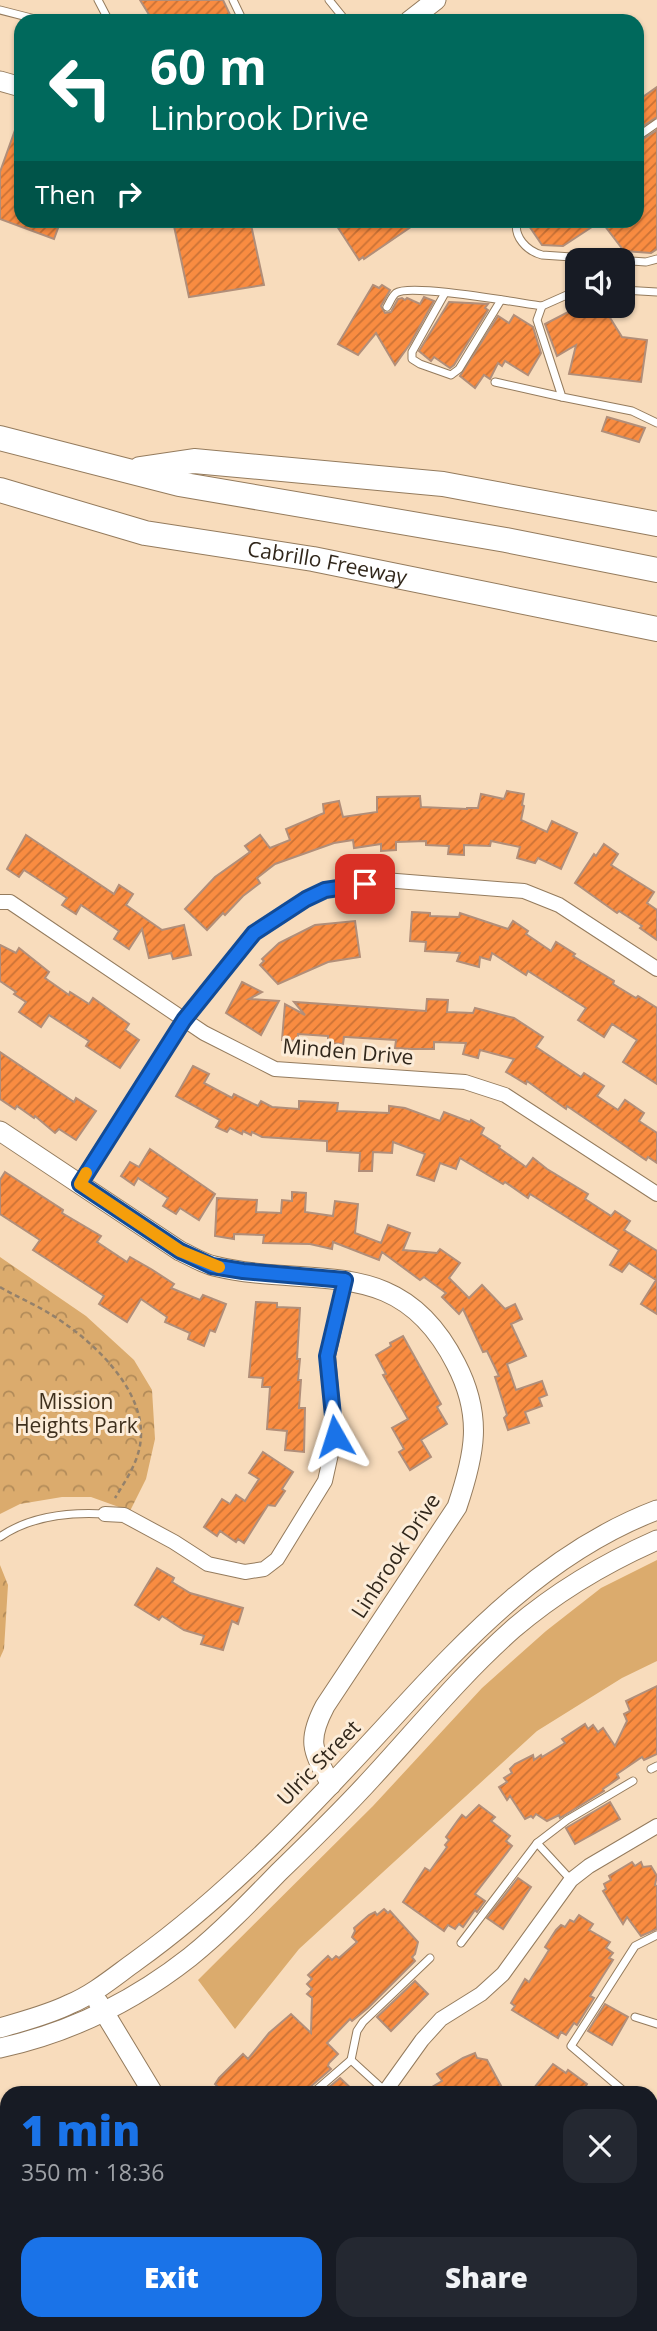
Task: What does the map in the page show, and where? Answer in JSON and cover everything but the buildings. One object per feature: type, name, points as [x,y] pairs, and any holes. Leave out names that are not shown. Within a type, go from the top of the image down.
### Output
[{"type":"highway","points":[[0,438],[179,484],[506,540],[657,570]]},
{"type":"highway","points":[[125,471],[194,461],[443,484],[657,524]]},
{"type":"highway","name":"Cabrillo Freeway","points":[[0,490],[145,533],[313,559],[657,629]]},
{"type":"main road","points":[[418,14],[436,0]]},
{"type":"main road","name":"Linbrook Drive","points":[[0,1130],[180,1251],[212,1266],[345,1280],[388,1291],[424,1316],[444,1340],[465,1381],[472,1405],[474,1433],[470,1471],[457,1507],[325,1706],[315,1726],[313,1745],[331,1785]]},
{"type":"main road","name":"Ulric Street","points":[[0,2028],[46,2014],[93,1992],[180,1930],[253,1863],[331,1785],[460,1646],[502,1605],[598,1538],[657,1510]]},
{"type":"main road","points":[[0,2048],[46,2035],[104,2013],[191,1956],[313,1839],[372,1778],[450,1688],[514,1628],[567,1588],[626,1553],[657,1540]]},
{"type":"main road","points":[[313,1839],[331,1785],[372,1778]]},
{"type":"main road","points":[[93,1992],[149,2086]]},
{"type":"street","points":[[80,1184],[184,1020],[254,933],[306,899],[325,890],[384,880],[524,891],[559,905],[657,969]]},
{"type":"street","name":"Minden Drive","points":[[5,902],[184,1020],[275,1069],[465,1082],[505,1096],[657,1194]]},
{"type":"street","points":[[105,1514],[124,1515],[208,1564],[246,1572],[264,1569],[277,1559],[325,1481],[335,1436],[327,1356],[345,1280]]},
{"type":"street","points":[[388,2086],[441,2019],[481,1994],[503,1974],[571,1880],[589,1866],[657,1826]]},
{"type":"lane","points":[[1,10],[8,0]]},
{"type":"lane","points":[[329,0],[340,14]]},
{"type":"lane","points":[[516,228],[517,235],[531,252],[542,255],[646,262],[657,259]]},
{"type":"lane","points":[[387,307],[395,294],[405,289],[542,306],[565,296]]},
{"type":"lane","points":[[635,291],[657,292]]},
{"type":"lane","points":[[445,293],[412,352],[412,359],[451,375],[458,369],[500,300]]},
{"type":"lane","points":[[542,306],[537,320],[562,397]]},
{"type":"lane","points":[[495,382],[632,411],[657,424]]},
{"type":"lane","points":[[0,1537],[27,1522],[85,1513],[105,1514]]},
{"type":"lane","points":[[461,1943],[537,1843],[567,1820],[633,1781]]},
{"type":"lane","points":[[537,1843],[571,1880]]},
{"type":"lane","points":[[618,2086],[570,2046],[635,1947],[657,1935]]},
{"type":"lane","points":[[321,2086],[351,2060],[357,2031],[363,2022],[430,1958]]},
{"type":"lane","points":[[635,2017],[657,2024]]},
{"type":"lane","points":[[351,2060],[378,2086]]},
{"type":"path","points":[[0,1287],[69,1327],[116,1368],[127,1387],[139,1415],[142,1431],[140,1443],[131,1469],[105,1514]]},
{"type":"green space","name":"Mission Heights Park","points":[[0,1257],[86,1316],[134,1360],[152,1390],[155,1439],[146,1479],[130,1511],[91,1497],[62,1497],[20,1504],[0,1514]]},
{"type":"green space","points":[[657,1560],[657,1661],[622,1678],[537,1731],[299,1949],[235,2029],[198,1980],[373,1806],[482,1688],[546,1631],[601,1588]]},
{"type":"green space","points":[[0,1565],[8,1585],[4,1649],[0,1658]]},
{"type":"slow traffic","points":[[86,1173],[80,1184],[180,1251],[219,1267]]},
{"type":"route","points":[[335,1436],[327,1356],[345,1280],[212,1266],[180,1251],[80,1184],[184,1020],[254,933],[306,899],[325,890],[365,884]]}]
